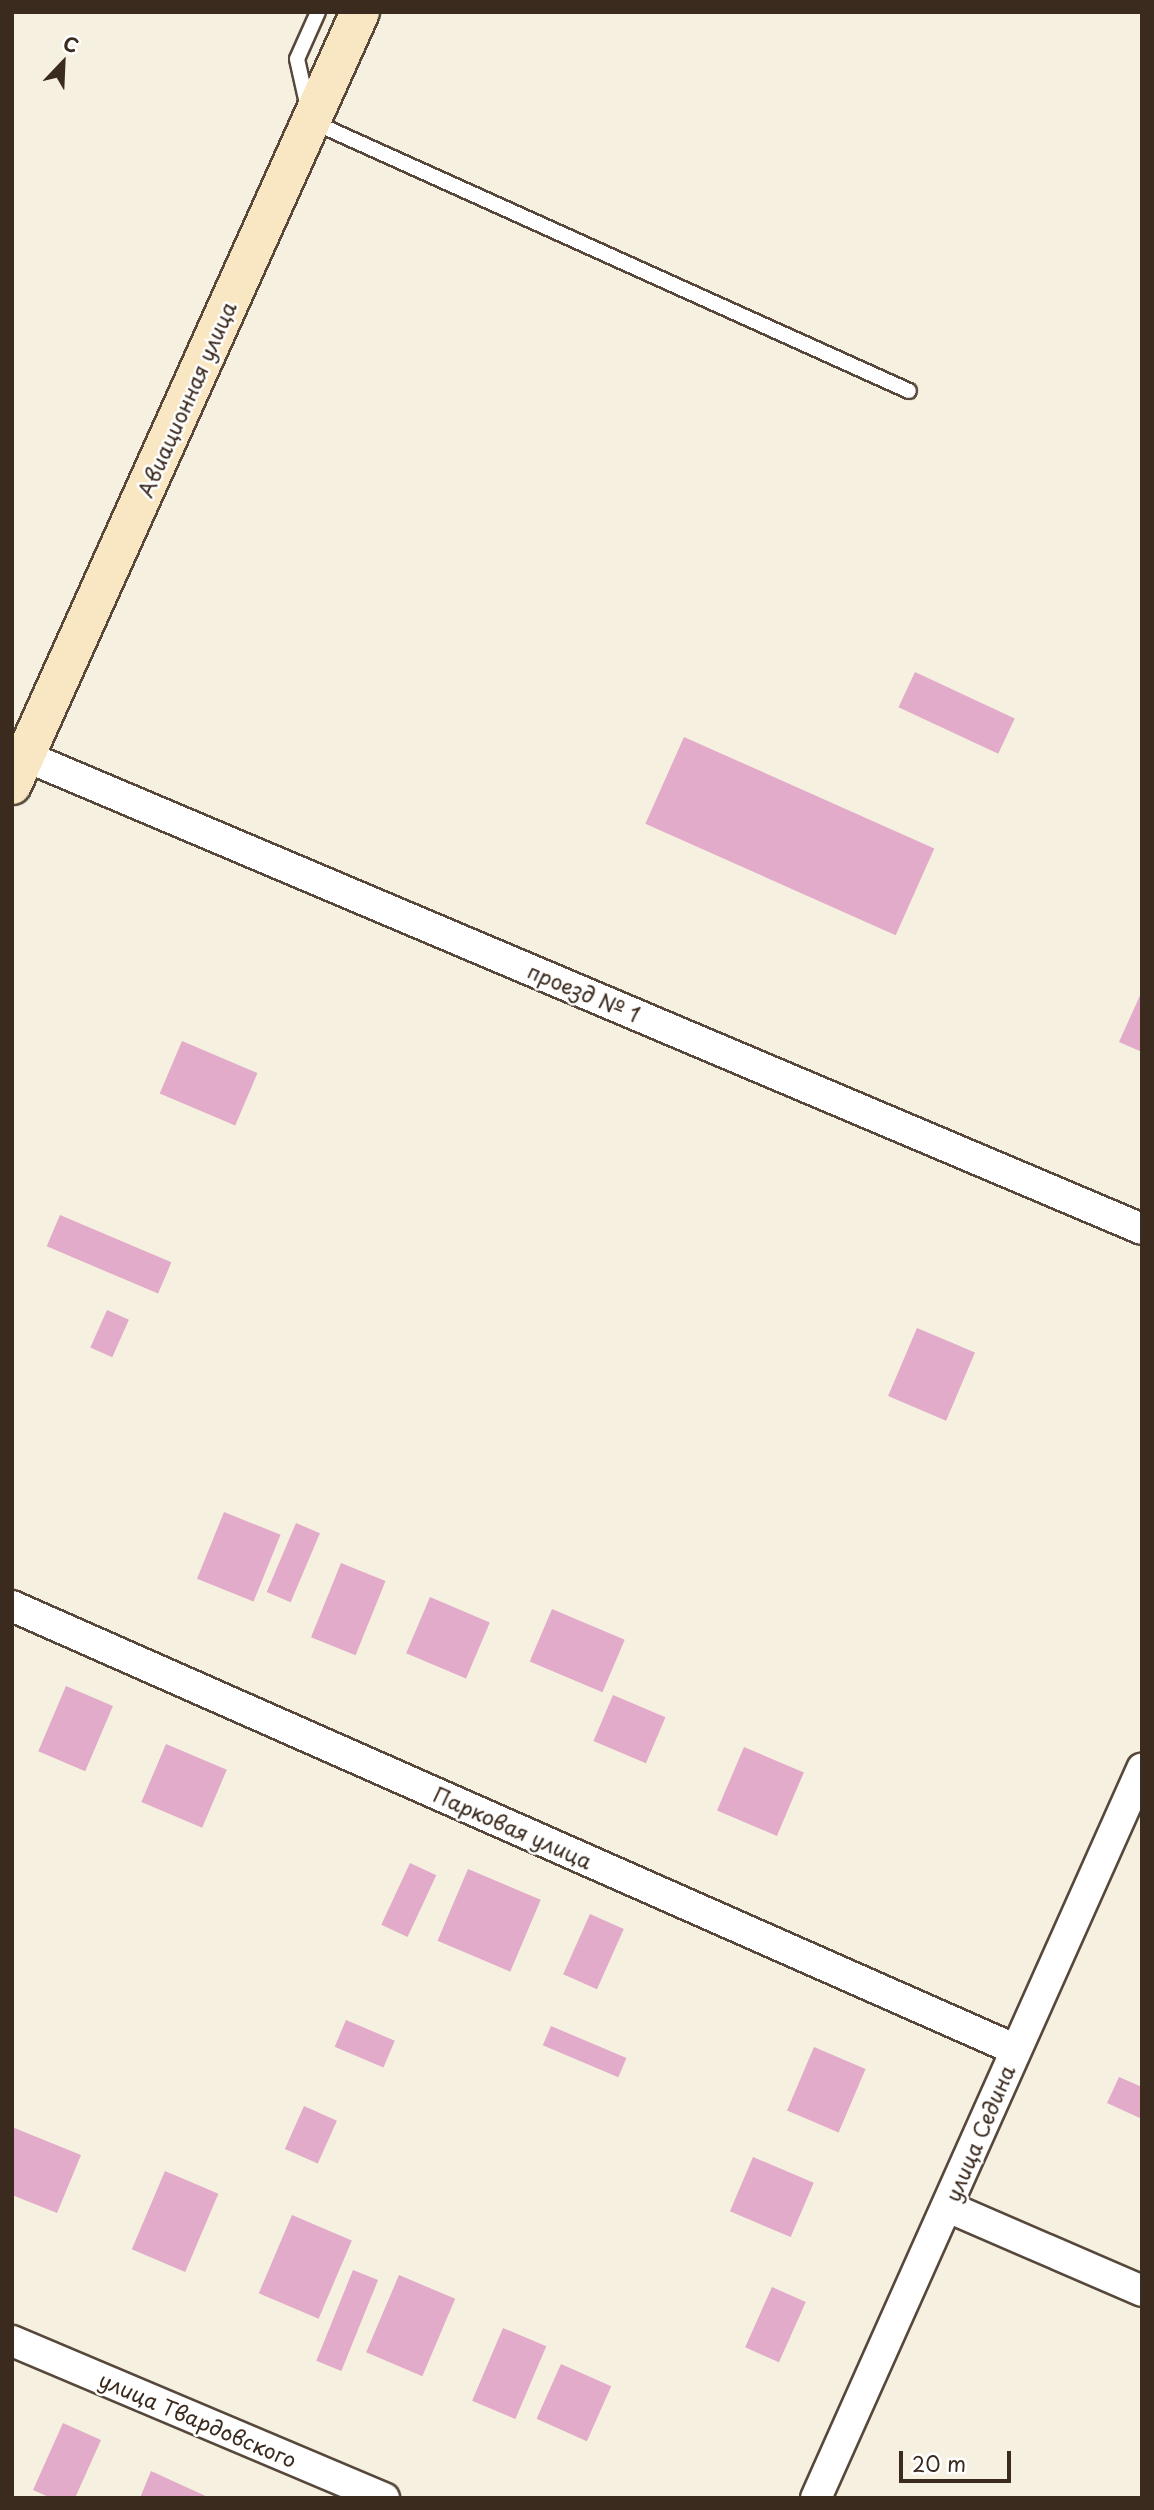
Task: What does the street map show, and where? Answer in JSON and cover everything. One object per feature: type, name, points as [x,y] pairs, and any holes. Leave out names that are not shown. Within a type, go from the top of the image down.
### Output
[{"type":"main road","name":"Авиационная улица","points":[[19,770],[360,12]]},
{"type":"street","name":"проезд № 1","points":[[19,770],[1142,1229]]},
{"type":"street","name":"Парковая улица","points":[[12,1606],[1014,2049]]},
{"type":"street","name":"улица Седина","points":[[816,2498],[948,2207],[1014,2049],[1142,1769]]},
{"type":"street","points":[[948,2207],[1142,2291]]},
{"type":"street","name":"улица Твардовского","points":[[12,2341],[384,2498]]},
{"type":"lane","points":[[318,12],[298,59],[311,121],[909,391]]},
{"type":"building","points":[[915,672],[1015,718],[998,754],[899,707]]},
{"type":"building","points":[[684,737],[934,848],[896,935],[645,824]]},
{"type":"building","points":[[1142,991],[1142,1052],[1119,1042]]},
{"type":"building","points":[[182,1041],[257,1073],[235,1126],[160,1093]]},
{"type":"building","points":[[60,1215],[171,1262],[158,1294],[47,1246]]},
{"type":"building","points":[[107,1310],[129,1320],[112,1357],[90,1347]]},
{"type":"building","points":[[917,1328],[975,1353],[946,1421],[888,1396]]},
{"type":"building","points":[[224,1512],[281,1535],[254,1602],[197,1579]]},
{"type":"building","points":[[296,1523],[320,1533],[291,1602],[267,1592]]},
{"type":"building","points":[[341,1563],[386,1581],[356,1655],[311,1637]]},
{"type":"building","points":[[430,1597],[490,1622],[466,1679],[406,1653]]},
{"type":"building","points":[[552,1609],[625,1640],[602,1692],[530,1661]]},
{"type":"building","points":[[66,1686],[113,1706],[85,1771],[38,1751]]},
{"type":"building","points":[[613,1695],[665,1717],[646,1763],[593,1741]]},
{"type":"building","points":[[166,1744],[227,1770],[202,1828],[141,1802]]},
{"type":"building","points":[[744,1747],[804,1772],[777,1836],[717,1811]]},
{"type":"building","points":[[410,1863],[436,1875],[408,1937],[381,1925]]},
{"type":"building","points":[[468,1869],[541,1900],[510,1972],[438,1941]]},
{"type":"building","points":[[590,1914],[624,1929],[597,1989],[563,1974]]},
{"type":"building","points":[[346,2020],[395,2041],[383,2067],[335,2047]]},
{"type":"building","points":[[551,2026],[626,2058],[618,2077],[543,2045]]},
{"type":"building","points":[[814,2047],[866,2069],[839,2132],[787,2111]]},
{"type":"building","points":[[1119,2077],[1142,2087],[1142,2119],[1107,2103]]},
{"type":"building","points":[[304,2106],[337,2121],[318,2164],[285,2149]]},
{"type":"building","points":[[12,2127],[81,2155],[57,2213],[12,2195]]},
{"type":"building","points":[[753,2157],[814,2183],[791,2237],[730,2211]]},
{"type":"building","points":[[165,2171],[218,2194],[185,2272],[132,2249]]},
{"type":"building","points":[[292,2215],[352,2240],[319,2319],[259,2293]]},
{"type":"building","points":[[353,2270],[378,2280],[341,2371],[316,2361]]},
{"type":"building","points":[[399,2275],[455,2299],[422,2376],[366,2352]]},
{"type":"building","points":[[772,2287],[806,2302],[779,2362],[745,2347]]},
{"type":"building","points":[[503,2328],[546,2346],[515,2419],[472,2401]]},
{"type":"building","points":[[561,2364],[611,2386],[587,2441],[537,2419]]},
{"type":"building","points":[[63,2423],[101,2440],[75,2498],[51,2498],[33,2490]]},
{"type":"building","points":[[151,2471],[210,2498],[140,2498]]}]
